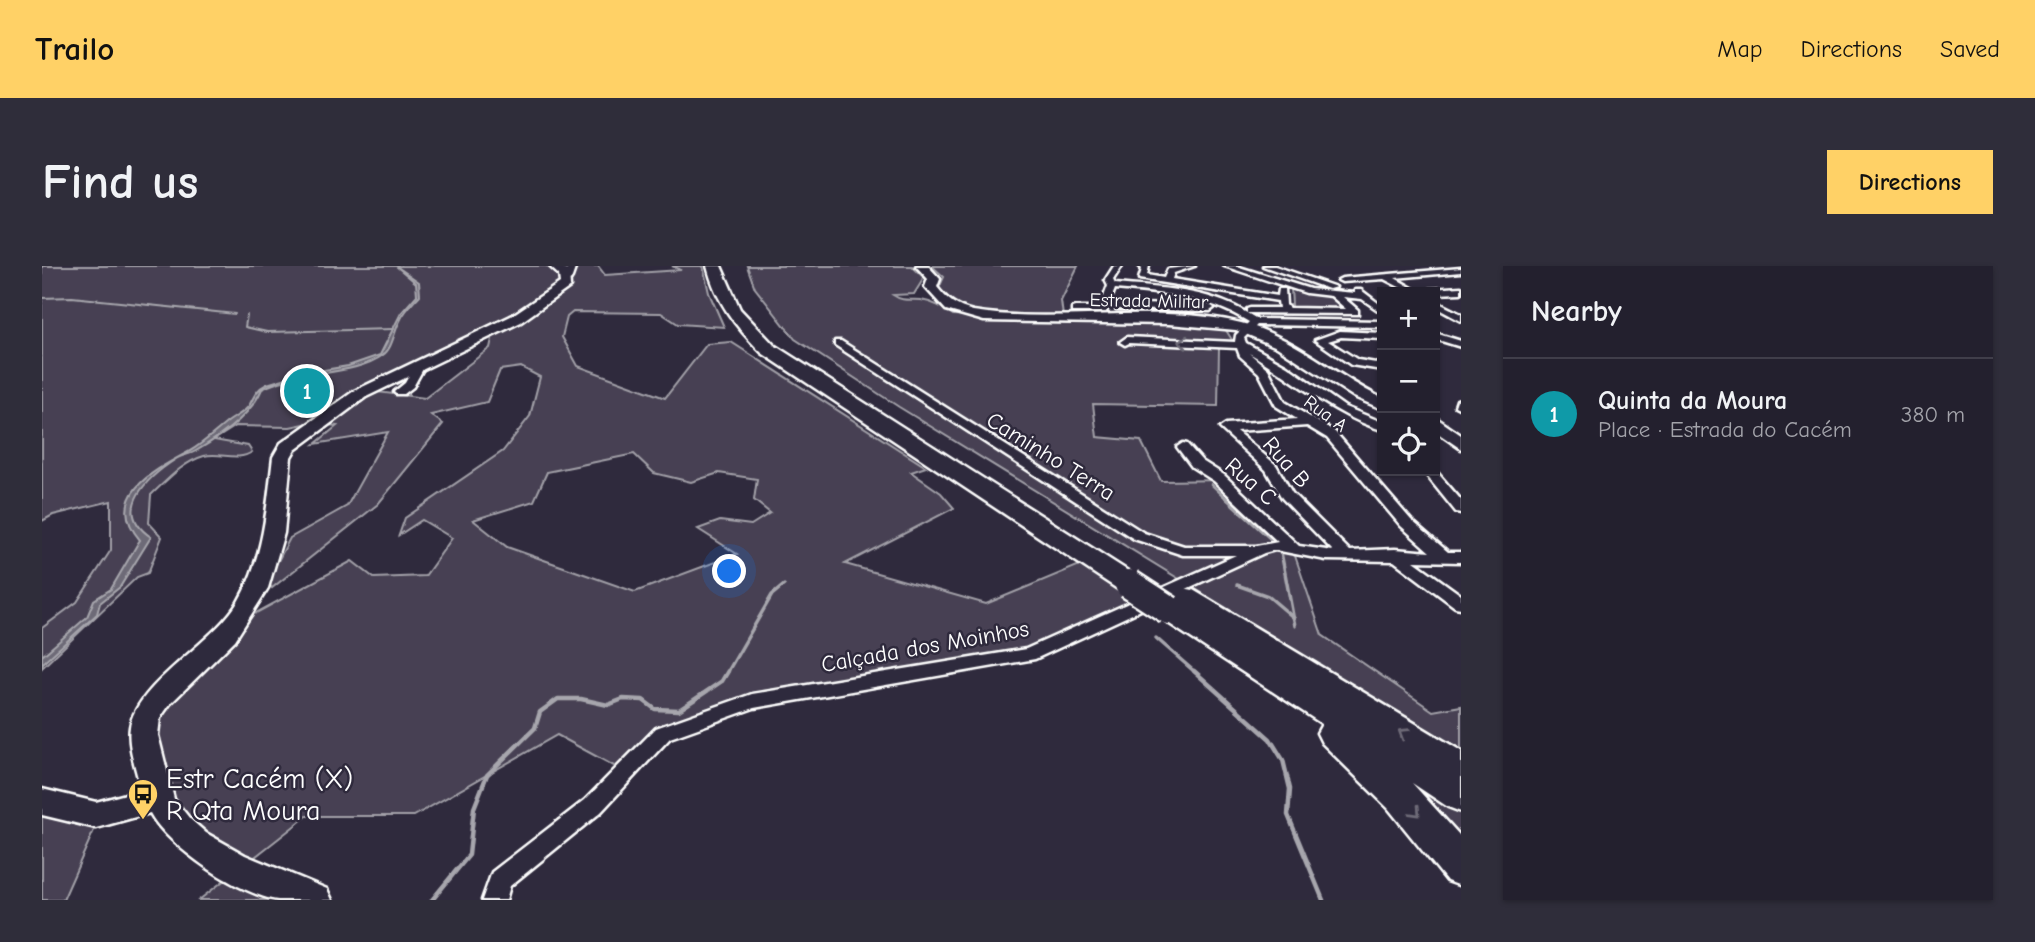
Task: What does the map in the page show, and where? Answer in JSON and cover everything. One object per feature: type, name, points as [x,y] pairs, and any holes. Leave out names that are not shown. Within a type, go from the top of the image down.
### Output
[{"type":"highway","points":[[715,266],[722,294],[731,311],[768,349],[1139,579]]},
{"type":"highway","points":[[729,266],[747,310],[784,345],[1176,603],[1461,769]]},
{"type":"highway","points":[[1176,603],[1378,771],[1425,821],[1461,868]]},
{"type":"highway","points":[[1257,668],[1461,796]]},
{"type":"street","name":"Estrada Militar","points":[[922,266],[934,279],[931,287],[939,297],[951,308],[967,314],[1006,318],[1252,325],[1280,340],[1360,394],[1377,402]]},
{"type":"street","points":[[1075,310],[1103,310],[1112,286],[1109,280],[1118,266]]},
{"type":"street","points":[[1143,266],[1146,268],[1142,277],[1282,299]]},
{"type":"street","points":[[1167,281],[1171,271],[1191,266]]},
{"type":"street","points":[[1228,266],[1282,283],[1335,295],[1365,297]]},
{"type":"street","points":[[1267,266],[1365,297]]},
{"type":"street","points":[[1377,306],[1337,278],[1461,270]]},
{"type":"street","points":[[315,900],[241,868],[196,843],[175,824],[159,798],[143,732],[145,719],[156,703],[233,626],[250,603],[274,537],[285,450],[360,394],[516,319],[561,290],[565,271]]},
{"type":"street","points":[[1387,276],[1406,287]]},
{"type":"street","points":[[1282,283],[1282,299],[1287,311]]},
{"type":"street","points":[[1112,286],[1199,298],[1237,309],[1252,325]]},
{"type":"street","points":[[1440,291],[1461,290]]},
{"type":"street","points":[[1250,311],[1355,312],[1335,295]]},
{"type":"street","points":[[1118,307],[1237,309]]},
{"type":"street","points":[[1440,307],[1461,318]]},
{"type":"street","points":[[1448,311],[1461,311]]},
{"type":"street","points":[[1325,323],[1340,334]]},
{"type":"street","points":[[1242,345],[1239,334],[1252,325],[1377,324]]},
{"type":"street","points":[[1377,336],[1340,334],[1320,340],[1355,363],[1377,366]]},
{"type":"street","points":[[1440,338],[1461,344]]},
{"type":"street","points":[[1125,342],[1146,340],[1242,345],[1283,368],[1341,410],[1377,424]]},
{"type":"street","name":"Caminho Terra","points":[[838,343],[1139,536],[1183,551],[1259,550]]},
{"type":"street","name":"Rua A","points":[[1242,345],[1244,354],[1264,371],[1280,404],[1331,435],[1406,523],[1442,555]]},
{"type":"street","points":[[400,392],[409,385],[419,367]]},
{"type":"street","name":"Rua B","points":[[1309,422],[1226,428],[1271,468],[1287,495],[1346,555]]},
{"type":"street","points":[[1440,426],[1461,444]]},
{"type":"street","name":"Rua C","points":[[1183,447],[1197,464],[1219,478],[1292,547]]},
{"type":"street","points":[[1433,476],[1461,509]]},
{"type":"street","name":"Calçada dos Moinhos","points":[[494,900],[500,880],[593,806],[663,733],[752,701],[1029,655],[1259,550],[1292,547],[1326,555],[1461,557]]},
{"type":"street","points":[[1395,554],[1461,603]]},
{"type":"street","points":[[42,802],[96,815],[159,798]]},
{"type":"shaded area","points":[[42,266],[555,266],[565,274],[574,266],[598,266],[605,275],[681,270],[672,266],[703,266],[709,293],[724,327],[678,324],[661,313],[573,312],[567,317],[562,337],[578,366],[665,398],[707,344],[731,342],[926,467],[911,472],[941,493],[954,508],[845,564],[986,604],[1082,564],[1146,604],[1029,655],[717,711],[663,733],[625,772],[557,735],[414,816],[307,816],[241,868],[315,900],[199,900],[240,868],[159,798],[159,713],[254,614],[352,561],[374,578],[425,576],[452,538],[422,520],[399,535],[405,518],[503,451],[530,416],[540,377],[521,367],[500,370],[487,402],[431,415],[443,424],[378,504],[272,588],[267,582],[290,538],[347,506],[388,432],[315,444],[337,426],[309,423],[290,427],[236,426],[214,440],[248,446],[252,452],[235,457],[210,455],[196,459],[176,472],[151,495],[149,523],[162,537],[148,573],[137,577],[42,668],[42,628],[77,602],[111,550],[111,501],[53,515],[42,521]],"holes":[[[495,326],[490,348],[425,398],[361,390]],[[634,454],[654,473],[691,482],[719,473],[757,479],[754,500],[770,513],[751,525],[720,521],[698,529],[737,554],[635,592],[507,547],[473,520],[534,501],[547,472]]]},
{"type":"shaded area","points":[[396,266],[419,282],[420,295],[402,317],[386,352],[357,367],[292,379],[262,389],[250,408],[225,432],[196,451],[176,459],[145,484],[134,505],[134,516],[139,527],[151,537],[120,587],[100,603],[97,614],[42,664],[42,656],[87,617],[94,600],[111,589],[140,540],[130,524],[127,510],[130,497],[138,485],[244,411],[257,392],[267,384],[300,374],[348,366],[380,355],[401,313],[417,295],[416,283]]},
{"type":"shaded area","points":[[747,266],[912,266],[924,278],[914,294],[893,295],[930,302],[953,315],[1222,324],[1236,346],[1219,347],[1218,406],[1093,404],[1097,437],[1141,441],[1161,481],[1226,480],[1292,547],[1322,635],[1433,711],[1461,706],[1461,752],[899,407],[795,339],[755,288]]},
{"type":"shaded area","points":[[932,266],[1078,266],[1061,301],[1063,316],[980,312],[952,305],[939,288],[944,277]]},
{"type":"shaded area","points":[[1291,288],[1330,297],[1345,308],[1290,309],[1286,305],[1292,305]]},
{"type":"shaded area","points":[[1355,736],[1461,806],[1461,847]]},
{"type":"shaded area","points":[[42,816],[95,828],[63,900],[42,900]]},
{"type":"waterway","points":[[42,298],[72,297],[235,314]]},
{"type":"waterway","points":[[247,315],[245,327],[267,332],[394,329]]},
{"type":"waterway","points":[[1211,484],[1228,500]]},
{"type":"waterway","points":[[1226,498],[1272,540]]},
{"type":"waterway","points":[[1281,552],[1293,617]]},
{"type":"waterway","points":[[727,673],[772,595],[784,585]]},
{"type":"waterway","points":[[1237,585],[1268,596],[1293,617]]},
{"type":"waterway","points":[[1293,617],[1295,626]]},
{"type":"waterway","points":[[1156,638],[1196,673]]},
{"type":"waterway","points":[[432,900],[469,855],[474,808],[487,775],[535,728],[540,712],[558,699],[581,699],[608,705],[623,699],[643,700],[655,709],[679,710],[722,681],[728,671]]},
{"type":"waterway","points":[[1194,671],[1270,739],[1283,760],[1290,789],[1288,815],[1323,900]]},
{"type":"place","name":"Quinta da Moura","points":[[307,391]]},
{"type":"place","name":"Estr Cacém (X) R Qta Moura","points":[[143,821]]}]
